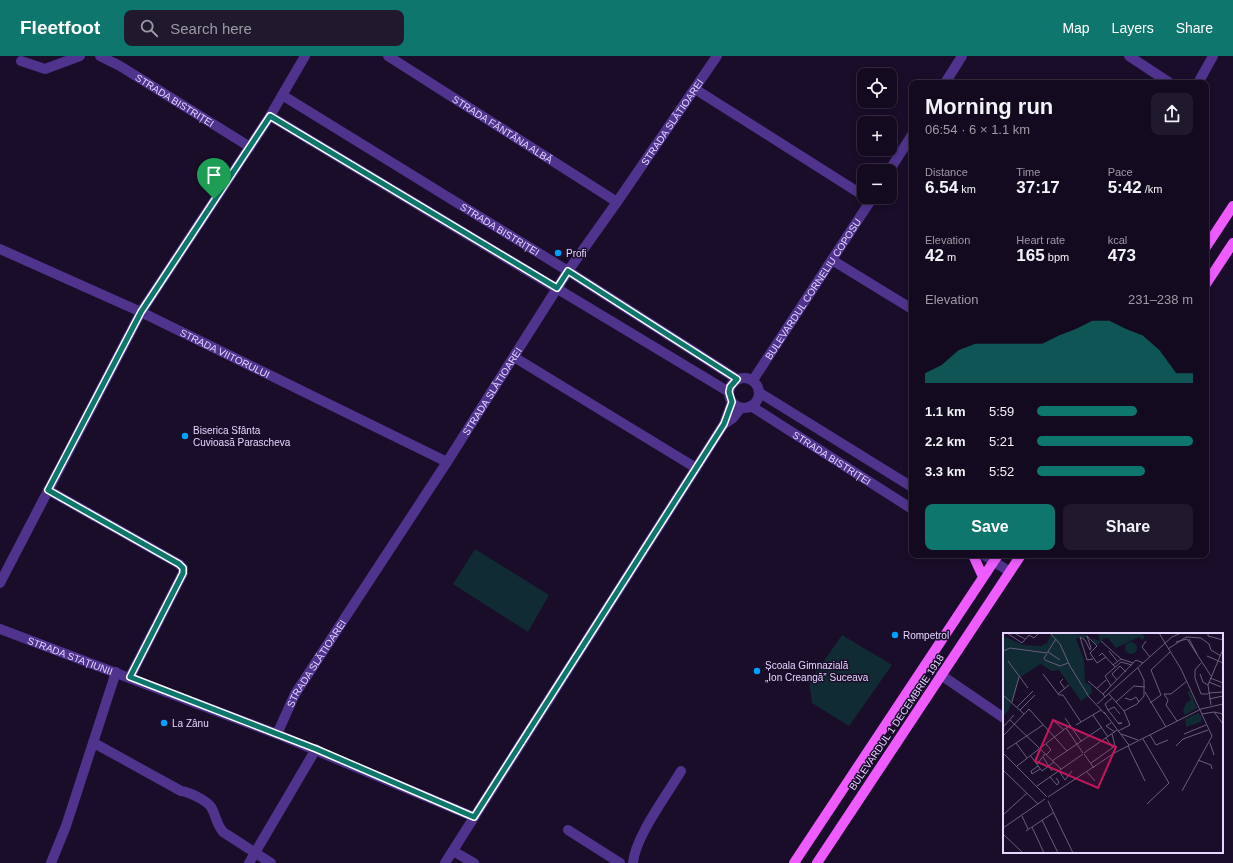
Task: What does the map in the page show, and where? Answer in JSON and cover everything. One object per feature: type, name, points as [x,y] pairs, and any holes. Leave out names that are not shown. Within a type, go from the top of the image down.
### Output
[{"type":"main road","points":[[1209,242],[1233,206]]},
{"type":"main road","points":[[1209,279],[1233,243]]},
{"type":"main road","points":[[974,558],[983,577]]},
{"type":"main road","name":"BULEVARDUL 1 DECEMBRIE 1918","points":[[794,863],[996,558]]},
{"type":"main road","name":"BULEVARDUL 1 DECEMBRIE 1918","points":[[817,863],[1018,558]]},
{"type":"street","points":[[21,61],[45,69],[80,56]]},
{"type":"street","name":"STRADA BISTRIȚEI","points":[[100,56],[120,66],[250,147]]},
{"type":"street","points":[[0,583],[141,312],[270,116],[305,56]]},
{"type":"street","name":"STRADA FÂNTÂNA ALBĂ","points":[[388,56],[617,202]]},
{"type":"street","name":"STRADA SLĂTIOAREI","points":[[277,734],[295,694],[447,462],[568,271],[717,56]]},
{"type":"street","points":[[947,80],[962,56]]},
{"type":"street","points":[[1130,56],[1166,80]]},
{"type":"street","points":[[1200,80],[1213,56]]},
{"type":"street","points":[[695,88],[857,191]]},
{"type":"street","name":"STRADA BISTRIȚEI","points":[[282,95],[568,271],[737,379]]},
{"type":"street","name":"STRADA BISTRIȚEI","points":[[270,116],[729,392]]},
{"type":"street","points":[[894,164],[909,141]]},
{"type":"street","name":"BULEVARDUL CORNELIU COPOSU","points":[[752,380],[832,260],[865,204]]},
{"type":"street","name":"STRADA VIITORULUI","points":[[0,249],[141,312],[447,462]]},
{"type":"street","points":[[832,260],[909,307]]},
{"type":"street","points":[[514,357],[696,468]]},
{"type":"street","points":[[445,863],[724,424],[732,402],[729,392],[733,382],[737,379],[748,378],[752,380],[759,388],[759,399],[724,424]]},
{"type":"street","name":"STRADA BISTRIȚEI","points":[[760,393],[909,485]]},
{"type":"street","points":[[732,402],[746,407]]},
{"type":"street","name":"STRADA BISTRIȚEI","points":[[746,407],[909,507]]},
{"type":"street","points":[[48,490],[179,564],[183,568],[183,573],[130,677]]},
{"type":"street","points":[[996,558],[1010,572]]},
{"type":"street","name":"STRADA STAȚIUNII","points":[[0,629],[130,677],[316,749],[474,817]]},
{"type":"street","points":[[51,863],[66,826],[116,672]]},
{"type":"street","points":[[941,675],[1003,717]]},
{"type":"street","points":[[94,743],[181,791],[189,792],[211,806],[218,827],[223,832],[271,863]]},
{"type":"street","points":[[250,863],[316,749]]},
{"type":"street","points":[[633,863],[634,855],[639,842],[681,771]]},
{"type":"street","points":[[568,830],[620,863]]},
{"type":"street","points":[[453,851],[474,863]]},
{"type":"shaded area","points":[[475,549],[549,595],[528,632],[453,584]]},
{"type":"shaded area","points":[[842,635],[892,665],[849,726],[812,703],[809,682]]},
{"type":"place","name":"Profi","points":[[558,253]]},
{"type":"place","name":"Biserica Sfânta Cuvioasă Parascheva","points":[[185,436]]},
{"type":"place","name":"Rompetrol","points":[[895,635]]},
{"type":"place","name":"Școala Gimnazială „Ion Creangă” Suceava","points":[[757,671]]},
{"type":"place","name":"La Zânu","points":[[164,723]]},
{"type":"route","points":[[270,116],[557,288],[568,271],[737,379],[730,387],[729,392],[732,402],[724,424],[474,817],[316,749],[130,677],[154,627],[183,573],[183,568],[179,564],[48,490],[141,312],[214,199],[270,116]]}]
